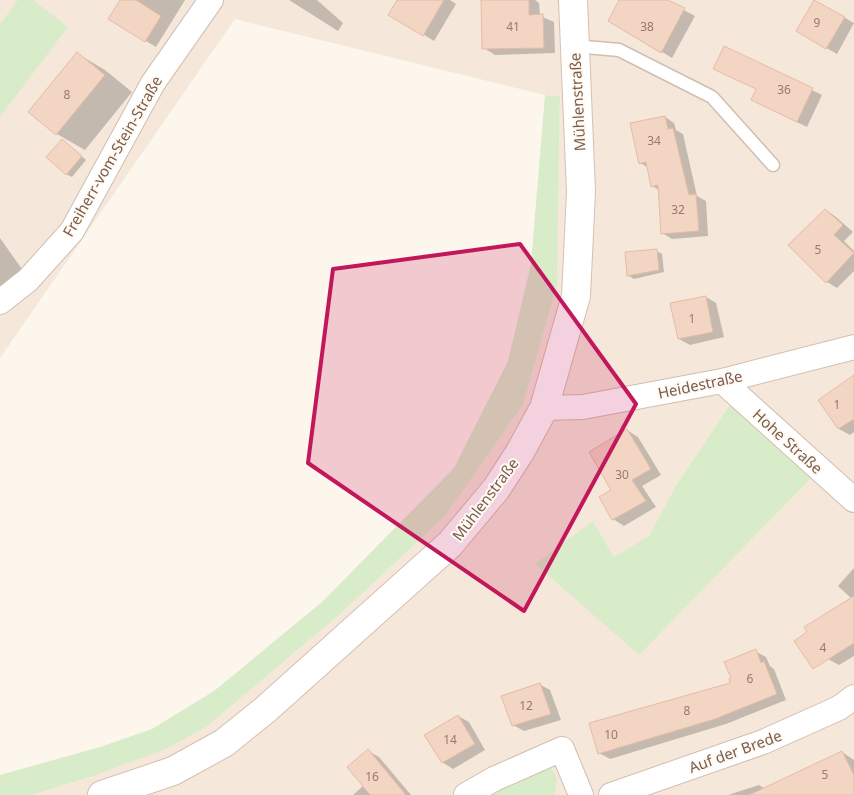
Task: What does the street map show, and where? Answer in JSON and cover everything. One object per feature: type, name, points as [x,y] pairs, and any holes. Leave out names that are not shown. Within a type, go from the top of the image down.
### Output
[{"type":"street","name":"Freiherr-vom-Stein-Straße","points":[[0,302],[28,280],[72,230],[154,83],[211,0]]},
{"type":"street","name":"Mühlenstraße","points":[[102,795],[173,771],[224,743],[265,710],[450,544],[496,489],[520,452],[544,408],[576,296],[580,192],[573,0]]},
{"type":"street","name":"Heidestraße","points":[[544,408],[583,407],[722,381],[854,347]]},
{"type":"street","name":"Hohe Straße","points":[[722,381],[854,500]]},
{"type":"street","name":"Auf der Brede","points":[[611,795],[763,742],[838,708],[854,697]]},
{"type":"street","points":[[466,795],[494,778],[562,749],[582,795]]},
{"type":"lane","points":[[574,46],[619,50],[712,98],[773,165]]},
{"type":"highlighted area","points":[[520,244],[636,404],[524,611],[308,463],[333,269]]},
{"type":"shaded area","points":[[0,0],[854,0],[854,795],[555,795],[557,778],[488,795],[32,795],[90,777],[340,614],[445,516],[523,405],[557,284],[560,96],[545,95],[235,19],[0,358]],"holes":[[[674,489],[639,655],[593,521],[614,557],[649,537]]]},
{"type":"green space","points":[[18,0],[33,0],[68,27],[0,117],[0,24]]},
{"type":"green space","points":[[545,95],[560,96],[557,284],[523,405],[445,516],[340,614],[206,727],[166,749],[90,777],[32,795],[0,795],[0,775],[100,747],[152,729],[214,691],[322,602],[454,468],[508,361],[531,264]]},
{"type":"green space","points":[[730,405],[811,478],[639,655],[535,564],[593,521],[614,557],[649,536],[674,489]]},
{"type":"green space","points":[[551,768],[557,778],[555,795],[488,795],[537,769]]},
{"type":"building","points":[[120,0],[136,0],[161,16],[145,42],[108,19]]},
{"type":"building","points":[[397,0],[444,0],[423,36],[388,15]]},
{"type":"building","points":[[481,0],[529,0],[529,15],[543,14],[544,48],[482,49]]},
{"type":"building","points":[[619,0],[668,0],[685,8],[661,53],[608,21]]},
{"type":"building","points":[[814,0],[845,17],[826,49],[796,31]]},
{"type":"building","points":[[724,46],[813,88],[797,122],[751,100],[756,89],[713,69]]},
{"type":"building","points":[[77,52],[105,75],[56,135],[28,112]]},
{"type":"building","points":[[665,116],[668,129],[673,128],[689,195],[696,194],[699,231],[661,234],[658,185],[651,187],[646,162],[639,164],[630,123]]},
{"type":"building","points":[[62,139],[82,156],[66,175],[46,157]]},
{"type":"building","points":[[825,209],[843,225],[834,235],[854,253],[826,283],[788,245]]},
{"type":"building","points":[[657,249],[659,270],[627,276],[625,252]]},
{"type":"building","points":[[706,296],[713,332],[678,339],[670,303]]},
{"type":"building","points":[[854,375],[854,419],[838,429],[818,400]]},
{"type":"building","points":[[627,429],[651,469],[632,480],[646,501],[612,520],[599,497],[611,490],[589,452]]},
{"type":"building","points":[[854,596],[854,643],[813,669],[794,641],[807,632],[804,627]]},
{"type":"building","points":[[756,649],[761,663],[764,661],[777,694],[715,719],[598,754],[589,723],[730,683],[729,679],[731,678],[724,662]]},
{"type":"building","points":[[540,683],[551,714],[512,726],[501,696]]},
{"type":"building","points":[[458,715],[475,744],[442,763],[424,735]]},
{"type":"building","points":[[368,749],[406,795],[370,795],[347,767]]},
{"type":"building","points":[[842,751],[854,775],[854,795],[749,795]]}]
